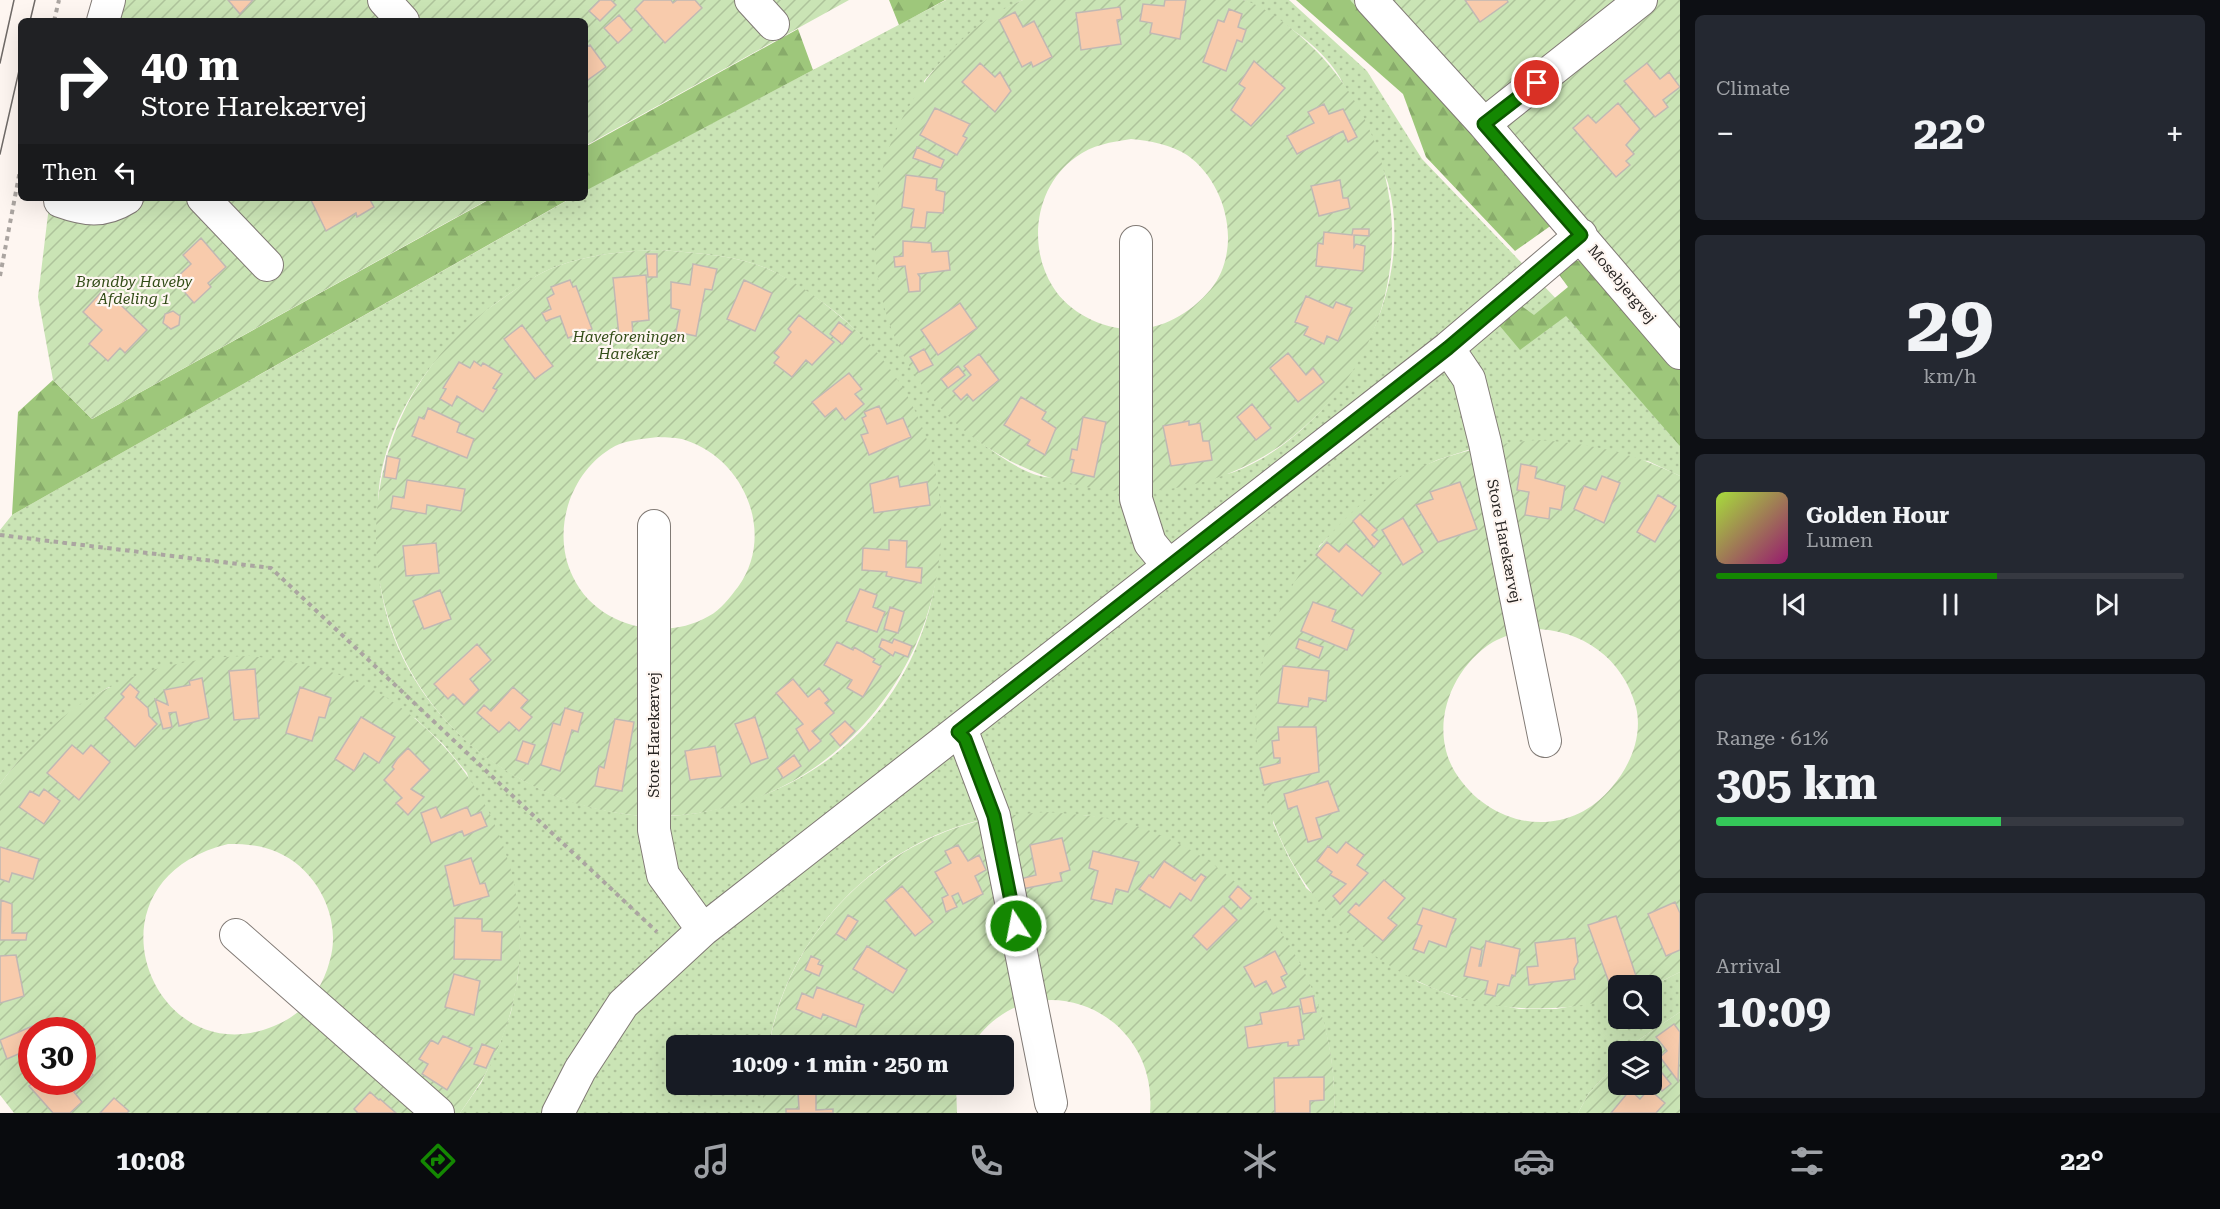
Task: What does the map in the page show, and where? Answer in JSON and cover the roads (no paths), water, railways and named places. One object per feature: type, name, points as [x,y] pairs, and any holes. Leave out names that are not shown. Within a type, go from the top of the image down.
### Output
[{"type":"street","points":[[104,18],[109,0]]},
{"type":"street","points":[[384,0],[400,18]]},
{"type":"street","points":[[751,0],[773,24]]},
{"type":"street","name":"Mosebjergvej","points":[[1371,0],[1581,235],[1680,354]]},
{"type":"street","points":[[1484,124],[1641,0]]},
{"type":"street","points":[[60,201],[86,210],[102,209],[120,201]]},
{"type":"street","points":[[206,201],[267,265]]},
{"type":"street","points":[[558,1113],[580,1070],[623,1004],[703,930],[1448,348],[1581,235]]},
{"type":"street","points":[[1136,242],[1136,499],[1150,543],[1168,565]]},
{"type":"street","name":"Store Harekærvej","points":[[1448,348],[1469,379],[1545,741]]},
{"type":"street","name":"Store Harekærvej","points":[[654,526],[654,830],[663,875],[703,930]]},
{"type":"street","points":[[958,732],[965,739],[994,816],[1052,1103]]},
{"type":"street","points":[[236,935],[438,1113]]},
{"type":"tram line","points":[[0,63],[14,0]]},
{"type":"tram line","points":[[31,18],[35,0]]},
{"type":"tram line","points":[[0,154],[18,75]]},
{"type":"park label","name":"Brøndby Haveby Afdeling 1","points":[[134,290]]},
{"type":"park label","name":"Haveforeningen Harekær","points":[[629,346]]}]
